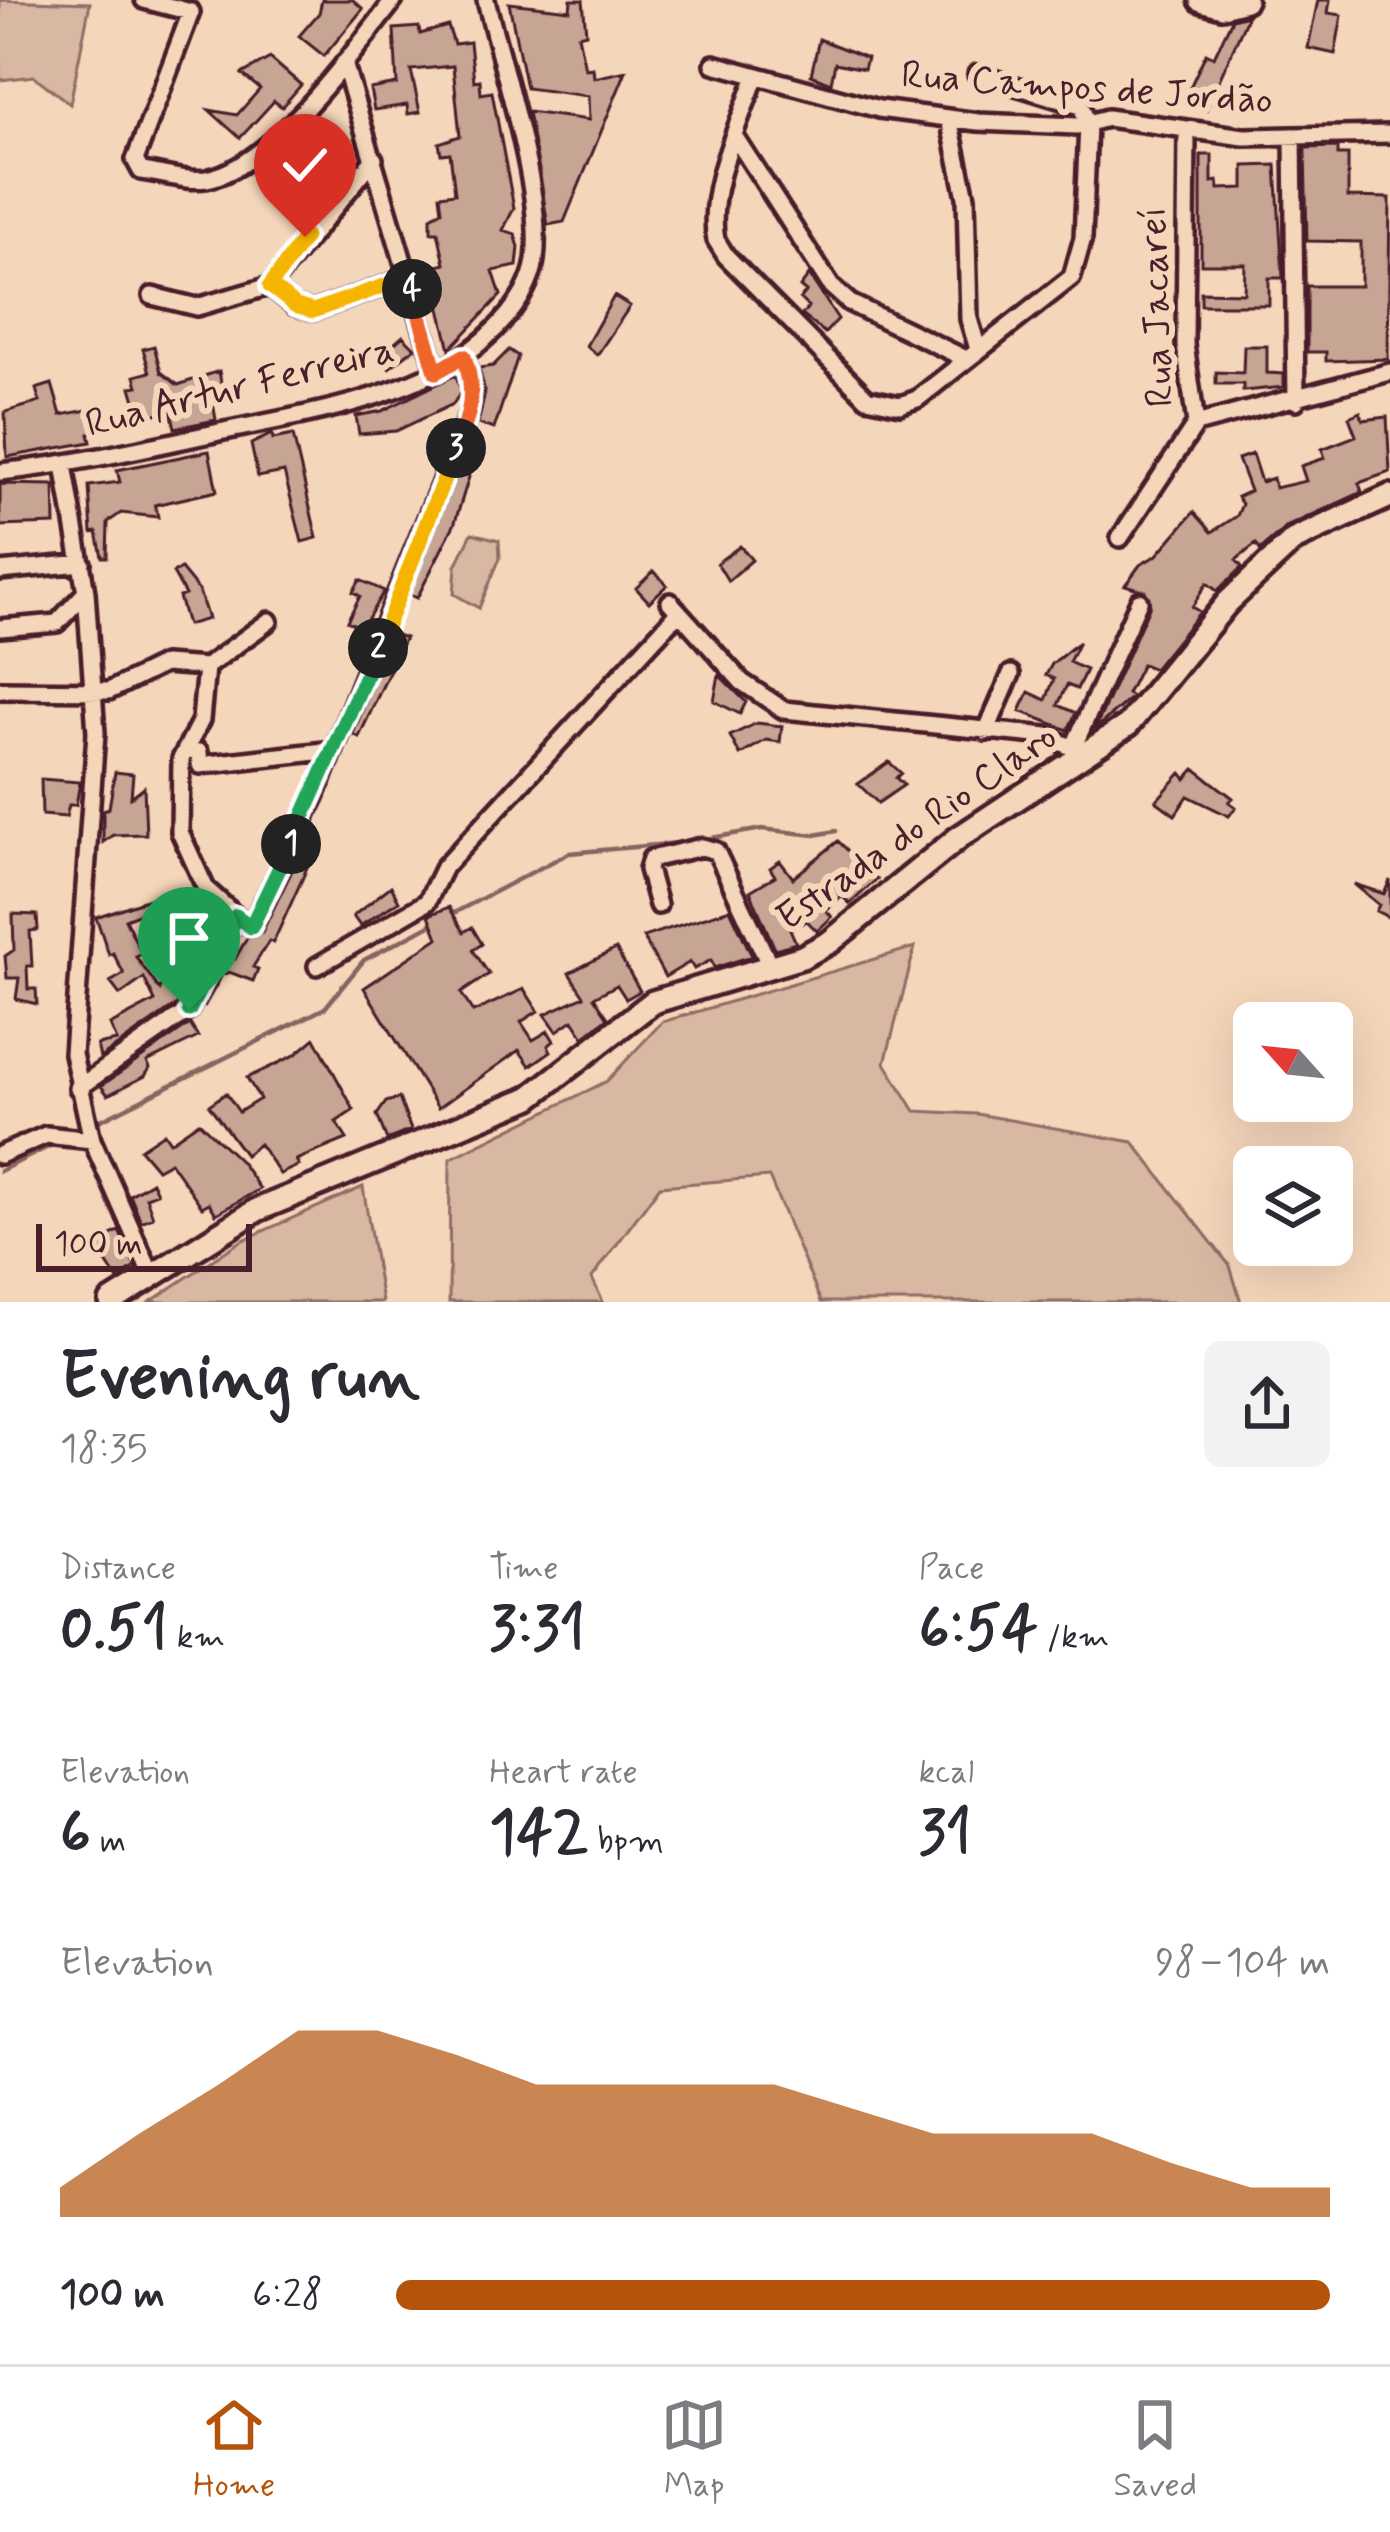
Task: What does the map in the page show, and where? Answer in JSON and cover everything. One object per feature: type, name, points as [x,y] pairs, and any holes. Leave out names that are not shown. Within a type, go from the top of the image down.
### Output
[{"type":"main road","points":[[1201,0],[1222,6],[1245,0]]},
{"type":"main road","name":"Estrada do Rio Claro","points":[[110,1302],[257,1210],[529,1098],[653,1002],[830,942],[958,838],[1148,704],[1258,569],[1332,518],[1390,496]]},
{"type":"street","points":[[144,0],[193,6],[135,160],[141,171],[205,179],[262,147],[344,63],[394,0]]},
{"type":"street","name":"Rua Artur Ferreira","points":[[0,472],[64,465],[305,415],[436,372],[464,356],[502,322],[525,290],[535,261],[521,152],[486,0]]},
{"type":"street","points":[[344,63],[436,372]]},
{"type":"street","name":"Rua Campos de Jordão","points":[[714,64],[879,109],[1033,127],[1126,119],[1187,132],[1390,134]]},
{"type":"street","points":[[755,78],[712,219],[716,239],[808,342],[867,398],[887,406],[916,399],[1072,277],[1083,238],[1088,125],[1073,100],[977,74]]},
{"type":"street","points":[[949,118],[966,197],[971,354]]},
{"type":"street","name":"Rua Jacareí","points":[[1187,132],[1185,344],[1196,424],[1296,401],[1390,372]]},
{"type":"street","points":[[1293,136],[1296,401]]},
{"type":"street","points":[[735,137],[831,286],[850,302],[971,354]]},
{"type":"street","points":[[152,296],[197,307],[270,286],[374,159]]},
{"type":"street","points":[[270,286],[296,306],[313,311],[409,277]]},
{"type":"street","points":[[206,667],[201,720],[181,759],[180,832],[206,889],[251,927],[334,750],[471,409],[473,391],[464,356]]},
{"type":"street","points":[[1120,538],[1196,424]]},
{"type":"street","points":[[64,465],[86,592],[93,689],[94,772],[75,992],[78,1088],[92,1140],[152,1276]]},
{"type":"street","points":[[0,571],[82,563]]},
{"type":"street","points":[[0,628],[50,626],[86,592]]},
{"type":"street","points":[[317,966],[427,902],[444,867],[674,608],[766,701],[815,717],[1047,736],[1076,753],[1139,601]]},
{"type":"street","points":[[0,690],[109,691],[164,664],[206,667],[269,621]]},
{"type":"street","points":[[986,732],[1011,674]]},
{"type":"street","points":[[188,751],[199,752],[200,765],[334,750]]},
{"type":"street","points":[[658,905],[648,869],[651,859],[702,847],[716,851],[770,966]]},
{"type":"street","points":[[78,1088],[189,1010],[236,916]]},
{"type":"street","points":[[0,1155],[46,1136],[92,1140]]},
{"type":"shaded area","points":[[0,0],[90,3],[70,104],[34,76],[0,80]]},
{"type":"shaded area","points":[[472,533],[499,540],[500,558],[479,608],[454,594],[456,566]]},
{"type":"shaded area","points":[[915,947],[885,1063],[915,1111],[977,1114],[1133,1142],[1230,1266],[1241,1302],[821,1302],[769,1177],[660,1186],[592,1278],[603,1302],[449,1302],[450,1159],[607,1081],[662,1022]]},
{"type":"shaded area","points":[[363,1187],[382,1302],[150,1302],[241,1241]]},
{"type":"building","points":[[322,0],[353,0],[363,9],[324,56],[299,36],[319,13]]},
{"type":"building","points":[[571,0],[583,0],[586,33],[578,35],[585,69],[593,68],[594,78],[626,71],[564,222],[548,225],[528,112],[589,120],[588,96],[526,88],[509,3],[570,10]]},
{"type":"building","points":[[1318,0],[1330,0],[1328,13],[1342,15],[1335,54],[1308,48]]},
{"type":"building","points":[[1248,15],[1206,110],[1184,100],[1206,53],[1214,57],[1232,19]]},
{"type":"building","points":[[448,26],[454,44],[470,42],[474,81],[480,80],[481,94],[492,92],[514,208],[503,230],[515,234],[519,247],[517,266],[493,271],[501,295],[450,349],[430,268],[445,264],[438,232],[431,232],[431,217],[442,211],[440,195],[455,193],[450,153],[441,154],[439,143],[460,136],[453,66],[411,70],[420,112],[408,114],[407,105],[374,110],[370,89],[397,84],[394,29],[419,27],[420,34]]},
{"type":"building","points":[[819,39],[867,58],[864,69],[835,63],[831,83],[811,75]]},
{"type":"building","points":[[270,58],[301,85],[282,107],[274,101],[240,138],[209,110],[237,115],[260,89],[242,74]]},
{"type":"building","points":[[1338,147],[1338,155],[1348,155],[1348,197],[1390,198],[1388,359],[1326,361],[1326,352],[1307,352],[1307,286],[1361,286],[1361,242],[1307,241],[1305,148]]},
{"type":"building","points":[[1201,155],[1212,155],[1212,182],[1218,181],[1219,189],[1244,188],[1244,166],[1276,165],[1283,278],[1269,278],[1269,305],[1201,305],[1201,292],[1244,293],[1245,264],[1201,264]]},
{"type":"building","points":[[809,275],[838,319],[825,333],[802,315],[808,307],[800,299],[806,292],[800,287]]},
{"type":"building","points":[[614,296],[630,306],[597,355],[586,346]]},
{"type":"building","points":[[403,336],[415,348],[389,368],[381,355]]},
{"type":"building","points":[[154,346],[161,372],[178,385],[219,371],[223,394],[212,396],[216,420],[175,428],[171,410],[140,418],[131,387],[138,386],[135,376],[150,372],[143,349]]},
{"type":"building","points":[[1244,346],[1267,346],[1267,373],[1284,374],[1284,387],[1243,391],[1243,384],[1216,384],[1216,372],[1243,373]]},
{"type":"building","points":[[509,350],[518,356],[494,429],[478,424],[485,392],[479,368],[493,366]]},
{"type":"building","points":[[456,375],[461,392],[453,404],[396,431],[359,434],[356,416],[382,411]]},
{"type":"building","points":[[52,384],[61,415],[93,409],[100,431],[89,434],[91,442],[7,457],[5,412],[40,402],[36,389]]},
{"type":"building","points":[[1360,412],[1363,420],[1387,417],[1390,472],[1359,483],[1362,492],[1288,526],[1260,550],[1256,544],[1236,560],[1242,567],[1217,591],[1207,583],[1192,607],[1200,612],[1154,669],[1142,664],[1127,694],[1132,697],[1095,729],[1150,605],[1145,591],[1125,585],[1140,565],[1157,555],[1194,512],[1212,532],[1237,516],[1242,504],[1237,497],[1250,491],[1238,459],[1252,454],[1261,482],[1273,478],[1275,488],[1306,481],[1301,466],[1325,458],[1322,449],[1356,436],[1349,417]]},
{"type":"building","points":[[272,434],[273,439],[293,435],[317,538],[302,542],[284,472],[258,477],[251,444]]},
{"type":"building","points":[[209,451],[217,491],[155,505],[158,517],[121,513],[108,522],[107,557],[102,557],[97,532],[92,533],[89,486],[120,482],[117,470]]},
{"type":"building","points":[[464,457],[469,477],[454,525],[417,598],[409,595]]},
{"type":"building","points":[[0,484],[54,485],[55,524],[0,526]]},
{"type":"building","points":[[740,546],[752,560],[728,581],[717,563]]},
{"type":"building","points":[[181,569],[199,591],[208,619],[187,625],[179,597],[185,595],[173,573]]},
{"type":"building","points":[[654,571],[667,585],[649,602],[636,588]]},
{"type":"building","points":[[360,580],[384,591],[362,628],[347,621],[360,596],[353,592]]},
{"type":"building","points":[[393,634],[405,638],[359,737],[353,734]]},
{"type":"building","points":[[1079,642],[1069,662],[1086,670],[1077,689],[1067,685],[1058,705],[1076,713],[1068,730],[1020,711],[1029,692],[1046,700],[1054,679],[1046,675],[1052,664]]},
{"type":"building","points":[[719,675],[746,702],[740,714],[714,701]]},
{"type":"building","points":[[757,723],[782,726],[780,742],[766,740],[740,755],[730,736]]},
{"type":"building","points":[[889,762],[901,773],[896,778],[904,785],[878,803],[858,784]]},
{"type":"building","points":[[1195,769],[1233,798],[1229,802],[1236,807],[1229,816],[1188,796],[1175,815],[1156,801],[1181,773],[1186,779]]},
{"type":"building","points":[[115,772],[133,774],[131,797],[144,787],[146,834],[113,835],[103,842],[103,810],[109,808]]},
{"type":"building","points":[[41,779],[80,782],[76,805],[69,805],[66,817],[42,815]]},
{"type":"building","points":[[838,841],[877,879],[850,904],[842,896],[826,910],[832,917],[817,931],[807,921],[790,929],[796,943],[775,949],[750,891],[775,876],[770,868],[780,861],[793,878]]},
{"type":"building","points":[[306,842],[315,846],[304,875],[273,943],[269,941],[253,967],[258,969],[253,981],[229,972],[222,975],[204,1007],[229,956],[235,959],[247,938],[262,932]]},
{"type":"building","points":[[1390,880],[1390,918],[1376,911],[1379,905],[1354,884],[1384,894]]},
{"type":"building","points":[[391,886],[399,901],[360,926],[353,916]]},
{"type":"building","points":[[158,896],[161,905],[125,919],[142,954],[136,957],[160,990],[166,970],[182,963],[196,969],[182,997],[173,993],[179,1003],[100,1058],[97,1045],[117,1041],[110,1025],[155,1001],[144,978],[120,995],[110,982],[124,974],[113,953],[109,955],[96,917]]},
{"type":"building","points":[[449,907],[464,932],[472,927],[482,944],[473,950],[489,974],[461,993],[473,1012],[524,989],[538,1011],[521,1022],[533,1040],[548,1031],[554,1041],[548,1046],[551,1051],[530,1066],[519,1050],[438,1108],[364,988],[438,938],[429,915]]},
{"type":"building","points":[[730,909],[752,956],[714,968],[711,960],[694,969],[690,962],[665,977],[643,937]]},
{"type":"building","points":[[13,914],[37,915],[38,930],[30,931],[32,966],[27,966],[28,989],[36,989],[37,1004],[16,999],[19,978],[7,978],[5,956],[14,950]]},
{"type":"building","points":[[616,949],[640,991],[626,999],[617,985],[594,997],[608,1018],[584,1037],[573,1020],[557,1031],[545,1014],[584,996],[569,973]]},
{"type":"building","points":[[190,1024],[198,1037],[147,1062],[150,1068],[145,1076],[108,1095],[101,1086]]},
{"type":"building","points":[[315,1038],[354,1110],[336,1122],[347,1139],[296,1160],[299,1165],[280,1174],[259,1144],[245,1155],[209,1105],[226,1093],[239,1112],[260,1099],[247,1078],[295,1055]]},
{"type":"building","points":[[399,1098],[411,1130],[387,1140],[377,1115],[386,1102]]},
{"type":"building","points":[[199,1122],[241,1162],[260,1189],[216,1214],[209,1203],[202,1207],[170,1162],[157,1169],[140,1149],[164,1133],[170,1142]]},
{"type":"building","points":[[152,1182],[157,1193],[146,1197],[153,1217],[141,1222],[130,1195]]},
{"type":"building","points":[[119,1231],[135,1267],[117,1279],[94,1243]]},
{"type":"waterway","points":[[700,840],[762,829],[815,835],[836,831]]},
{"type":"waterway","points":[[452,914],[569,853],[689,842]]},
{"type":"waterway","points":[[93,1124],[325,1008],[364,960],[436,922]]},
{"type":"waterway","points":[[0,1171],[56,1143]]},
{"type":"route","points":[[189,1010],[236,916],[251,927],[315,797],[471,409],[473,391],[464,356],[436,372],[409,277],[313,311],[296,306],[270,286],[305,237]]}]
